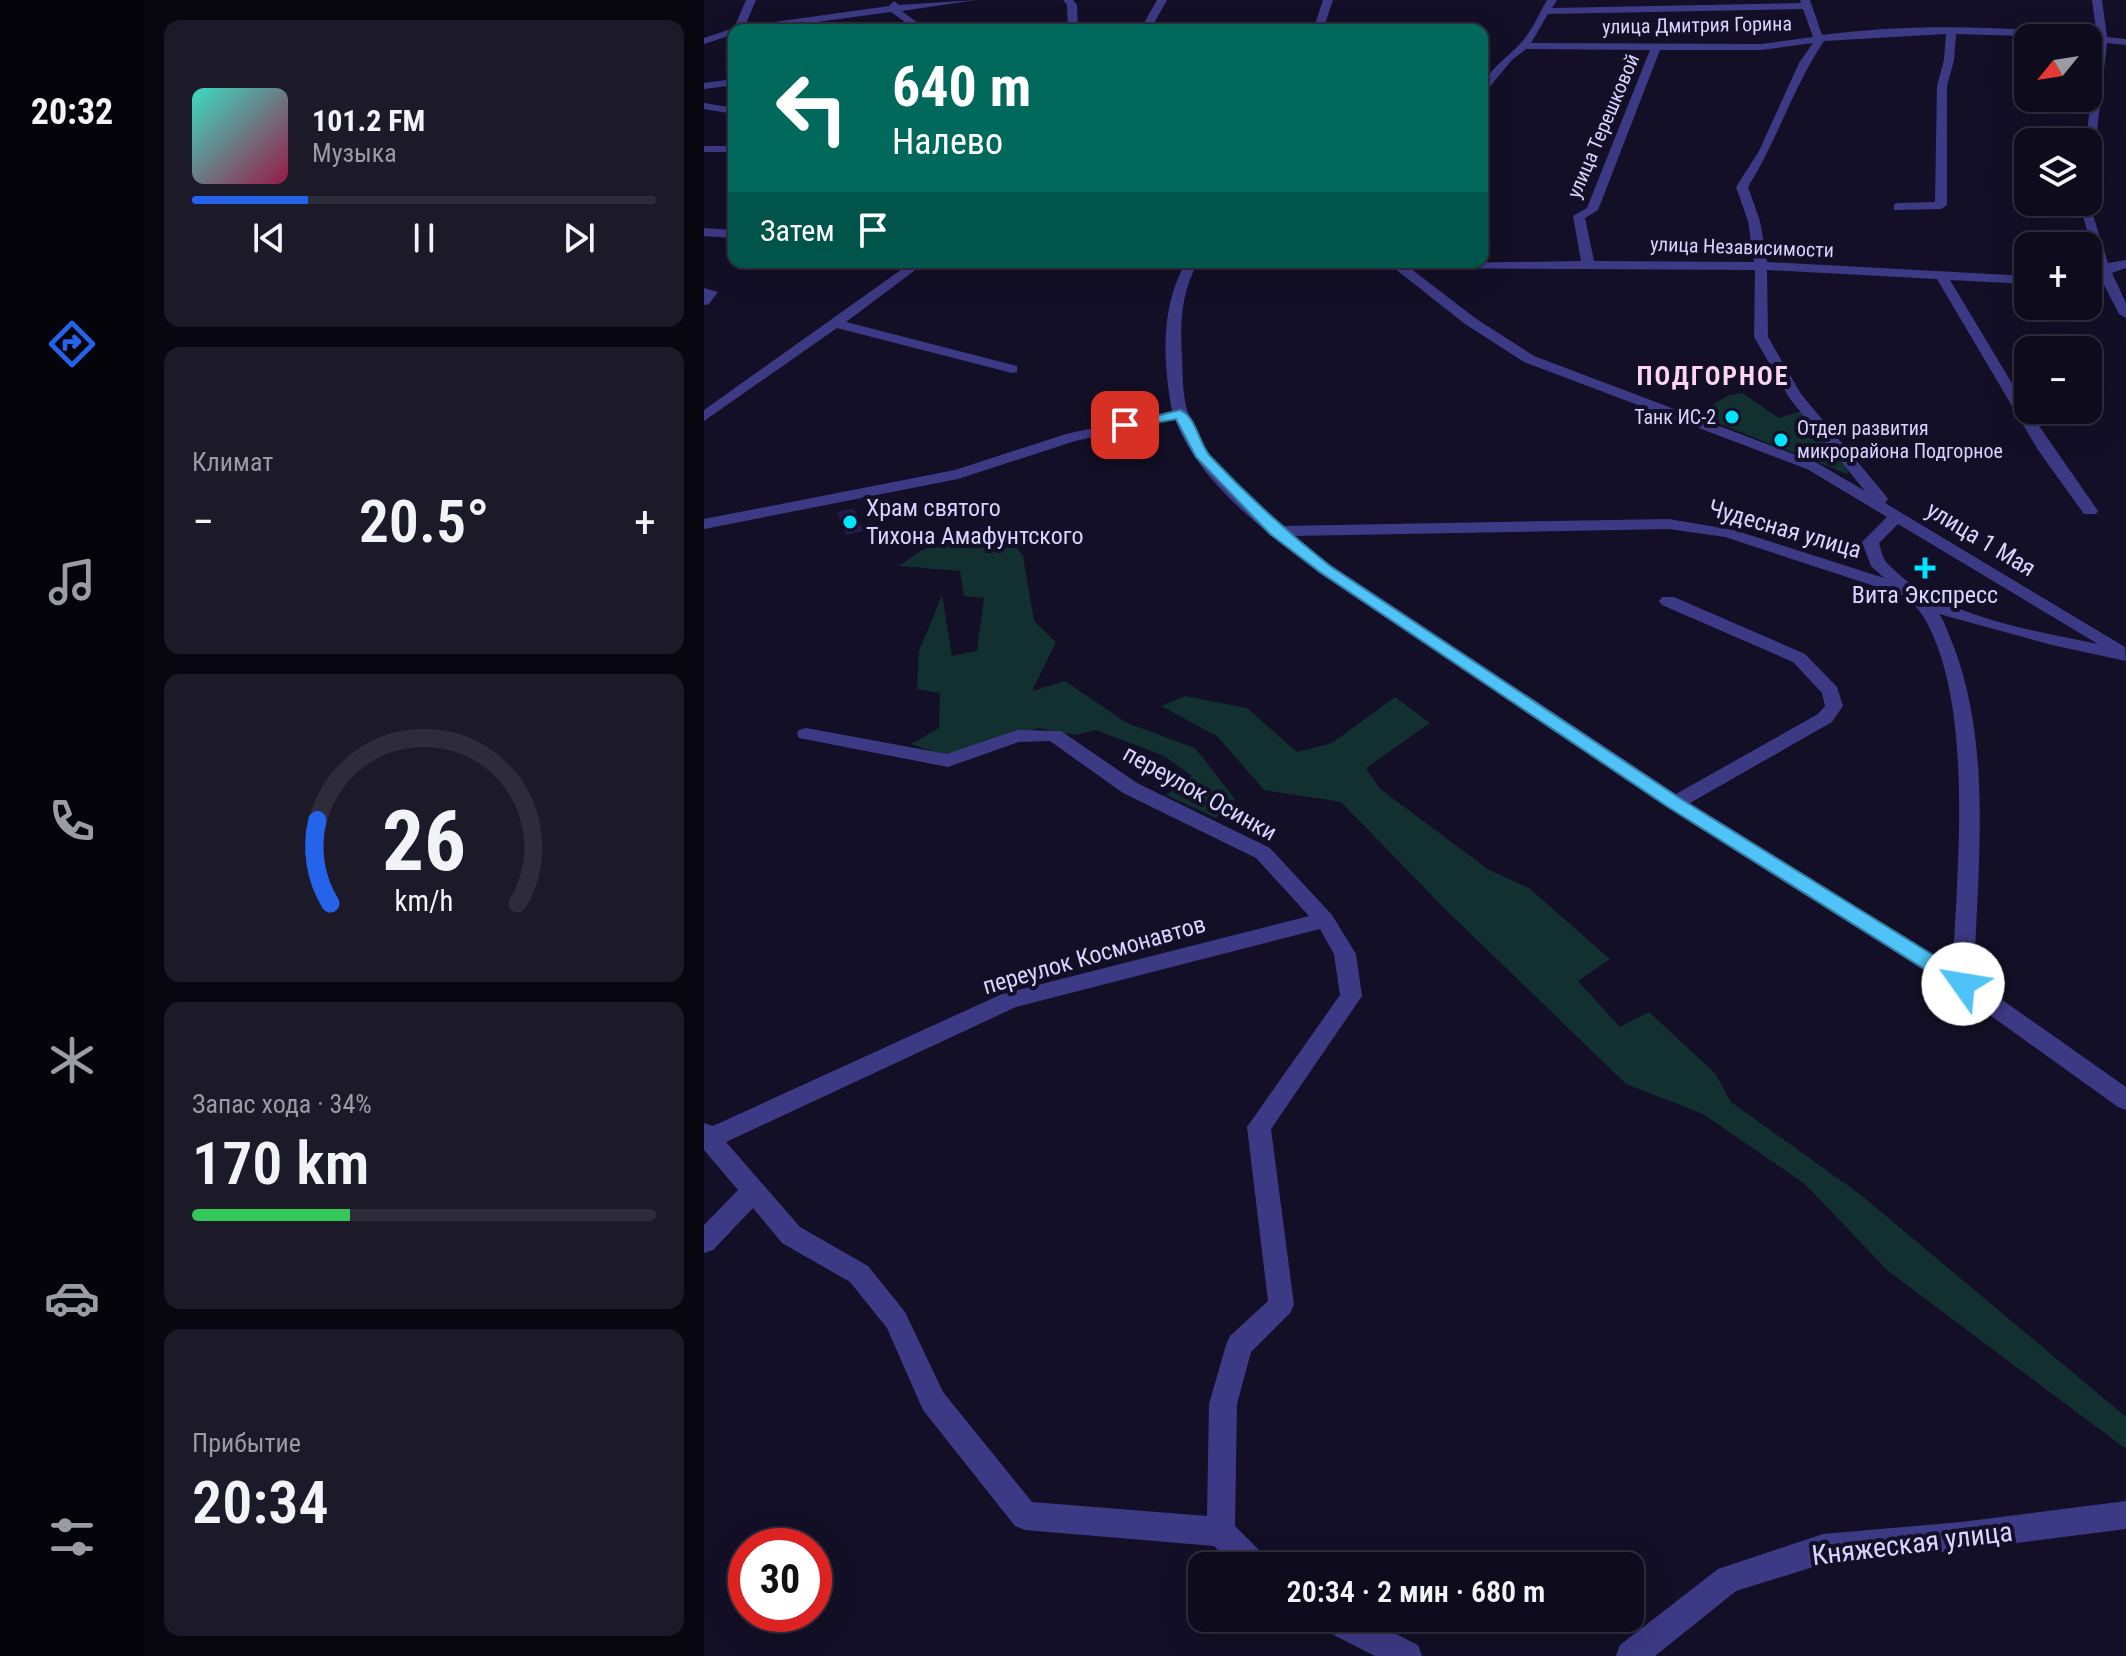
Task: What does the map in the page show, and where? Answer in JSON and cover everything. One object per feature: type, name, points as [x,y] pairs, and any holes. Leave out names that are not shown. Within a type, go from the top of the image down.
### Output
[{"type":"street","points":[[741,24],[751,0]]},
{"type":"street","points":[[765,24],[819,12],[968,0]]},
{"type":"street","points":[[1068,0],[1072,5],[1073,24]]},
{"type":"street","points":[[1148,24],[1162,0]]},
{"type":"street","points":[[1320,24],[1328,0]]},
{"type":"street","points":[[1488,86],[1508,58],[1524,46],[1552,0]]},
{"type":"street","points":[[2089,0],[2097,0],[2100,24]]},
{"type":"street","points":[[1545,11],[1805,3],[1819,41],[1804,63],[1765,151],[1742,187],[1754,221],[1761,266],[1761,337],[1795,396],[1896,517],[1870,542],[1879,566],[1914,593],[1935,621],[1952,667],[1966,736],[1969,821],[1963,984]]},
{"type":"street","points":[[894,4],[916,24]]},
{"type":"street","points":[[710,26],[722,34]]},
{"type":"street","points":[[704,41],[728,32]]},
{"type":"street","points":[[1898,207],[1941,205],[1942,86],[1949,60],[1951,32]]},
{"type":"street","name":"улица Дмитрия Горина","points":[[1524,46],[1762,47],[1839,36],[2014,32]]},
{"type":"street","name":"улица Дмитрия Горина","points":[[2102,39],[2126,42]]},
{"type":"street","name":"улица Терешковой","points":[[1588,263],[1579,216],[1592,210],[1656,47]]},
{"type":"street","points":[[704,86],[728,83]]},
{"type":"street","points":[[704,106],[728,110]]},
{"type":"street","points":[[704,149],[728,149]]},
{"type":"street","points":[[2089,216],[2105,272],[2115,298],[2126,314]]},
{"type":"street","points":[[704,232],[728,234]]},
{"type":"street","name":"улица Независимости","points":[[1488,265],[1588,263],[1761,266],[2014,279]]},
{"type":"street","points":[[2102,276],[2115,264],[2126,264]]},
{"type":"street","points":[[704,417],[912,268]]},
{"type":"street","points":[[1189,268],[1180,283],[1171,316],[1180,414],[1201,454],[1275,531],[1325,569],[1675,803],[1963,984],[2126,1100]]},
{"type":"street","name":"улица 1 Мая","points":[[1401,268],[1493,337],[1542,366],[1812,466],[2126,654]]},
{"type":"street","points":[[1941,275],[2046,450],[2090,511]]},
{"type":"street","points":[[704,292],[711,292],[704,301]]},
{"type":"street","points":[[835,323],[1012,369]]},
{"type":"street","points":[[704,524],[958,474],[1071,437],[1180,414]]},
{"type":"street","name":"Чудесная улица","points":[[1275,531],[1669,524],[1728,533],[1914,593],[1943,610],[2052,640],[2126,654]]},
{"type":"street","points":[[1668,601],[1799,658],[1831,691],[1834,706],[1825,718],[1675,803]]},
{"type":"street","name":"переулок Осинки","points":[[806,734],[948,761],[1017,736],[1054,735],[1130,788],[1263,853],[1325,920],[1345,954],[1351,996],[1259,1127],[1281,1305],[1239,1345],[1223,1404],[1221,1532]]},
{"type":"street","name":"переулок Космонавтов","points":[[706,1136],[1010,1000],[1325,920]]},
{"type":"street","points":[[706,1136],[791,1235],[859,1274],[896,1320],[933,1401],[1025,1516],[1221,1532],[1241,1552]]},
{"type":"street","points":[[704,1242],[752,1192]]},
{"type":"street","name":"Княжеская улица","points":[[1631,1656],[1728,1579],[1823,1549],[1961,1536],[2126,1515]]},
{"type":"street","points":[[1360,1632],[1407,1656]]},
{"type":"green space","points":[[1742,393],[1779,418],[1802,411],[1848,471],[1847,474],[1697,415],[1727,396]]},
{"type":"green space","points":[[976,528],[1002,528],[1023,556],[1034,621],[1056,642],[1032,691],[1065,681],[1127,723],[1195,748],[1235,799],[1216,818],[1166,795],[1192,776],[1164,756],[1096,730],[1075,735],[1039,728],[1001,737],[948,756],[911,744],[939,728],[940,693],[917,689],[919,651],[942,595],[952,656],[977,651],[984,598],[964,596],[960,571],[899,566],[928,546]]},
{"type":"green space","points":[[1185,696],[1247,708],[1297,752],[1332,743],[1395,697],[1430,723],[1366,768],[1380,789],[1489,870],[1529,888],[1610,959],[1578,981],[1620,1027],[1649,1012],[1715,1073],[1731,1102],[1861,1195],[2126,1417],[2126,1449],[1888,1271],[1805,1184],[1703,1114],[1626,1084],[1444,908],[1341,802],[1264,790],[1217,736],[1161,706]]},
{"type":"building","name":"Храм святого Тихона Амафунтского","points":[[854,508],[863,531],[846,535],[837,512]]},
{"type":"place","name":"Танк ИС-2","points":[[1732,417]]},
{"type":"place","name":"Отдел развития микрорайона Подгорное","points":[[1781,440]]},
{"type":"place","name":"Храм святого Тихона Амафунтского","points":[[850,522]]},
{"type":"place","name":"Вита Экспресс","points":[[1925,568]]},
{"type":"district","name":"ПОДГОРНОЕ","points":[[1713,376]]},
{"type":"route","points":[[1125,425],[1180,414],[1201,454],[1275,531],[1325,569],[1675,803],[1963,984]]}]
